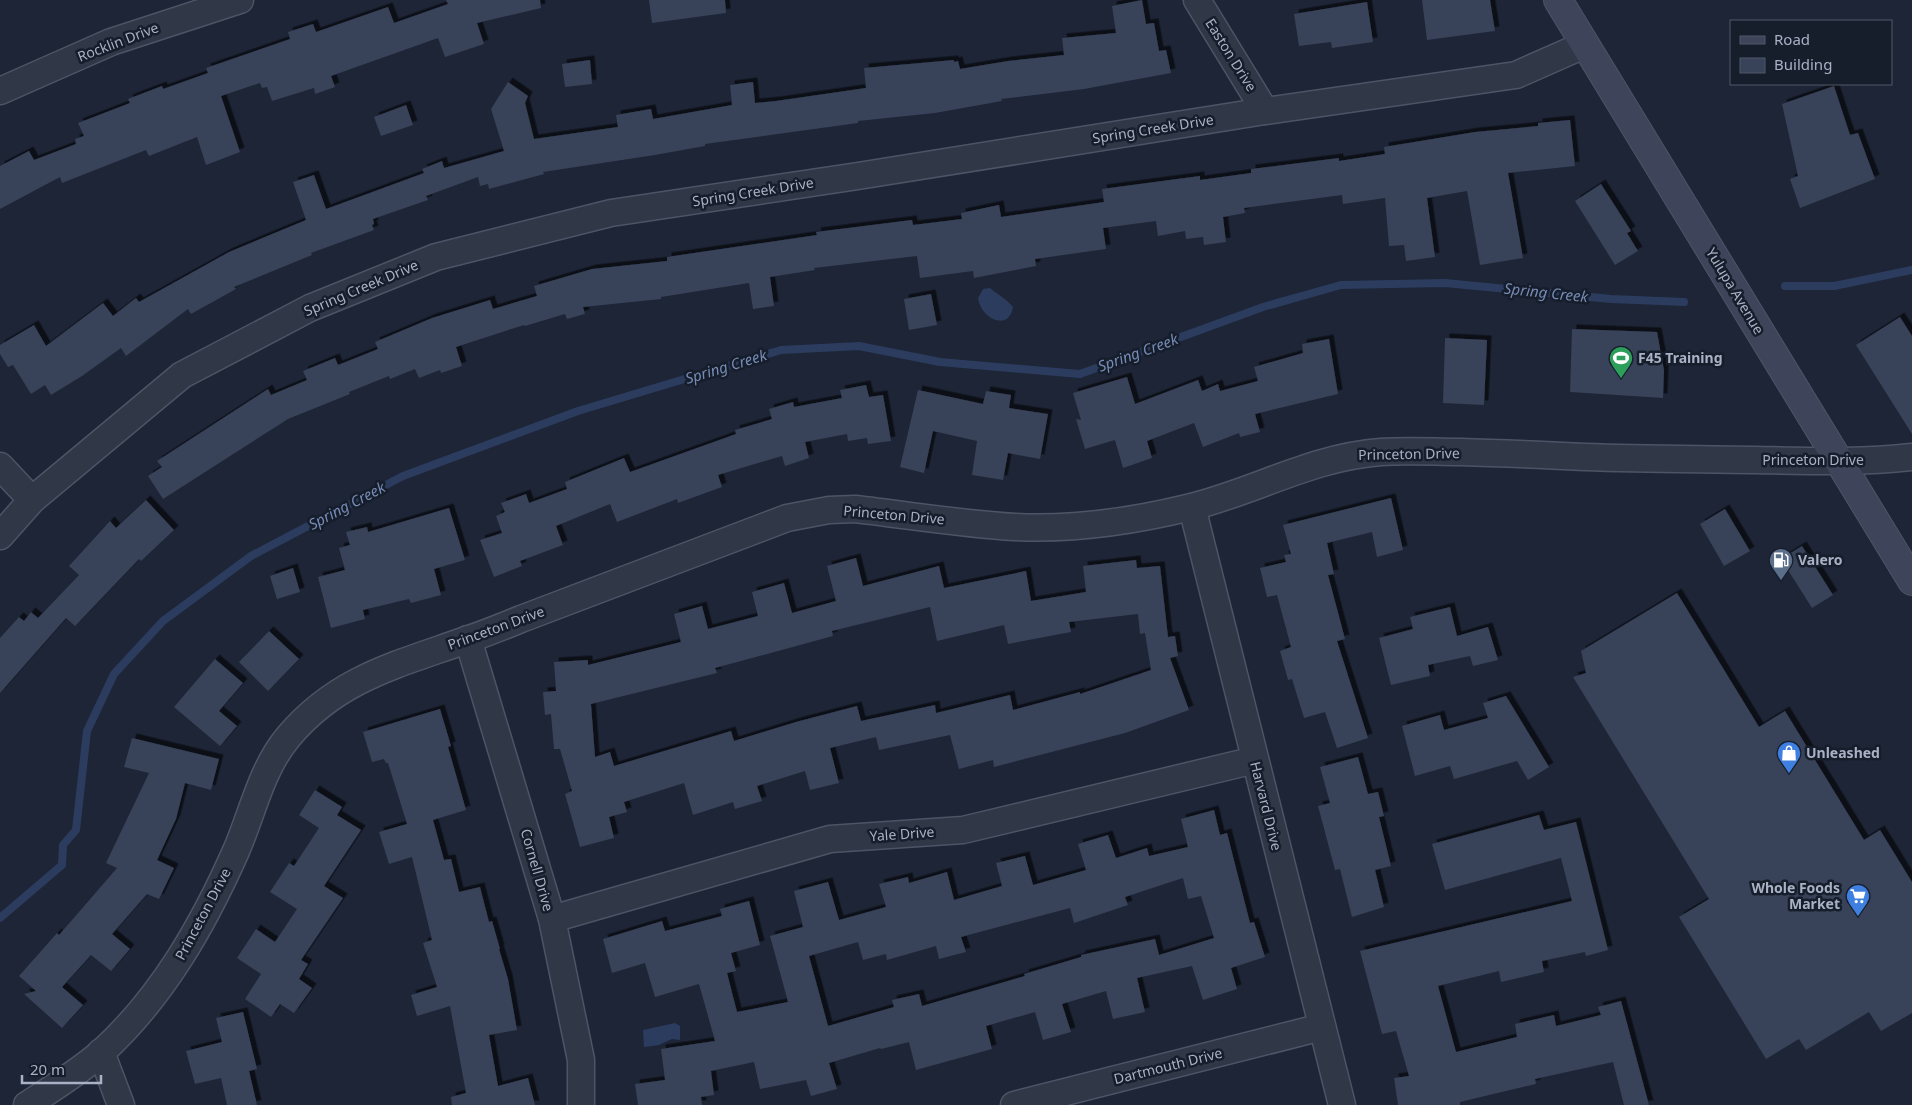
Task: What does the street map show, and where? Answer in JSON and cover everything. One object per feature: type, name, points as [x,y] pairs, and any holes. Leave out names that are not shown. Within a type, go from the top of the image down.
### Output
[{"type":"street","name":"Rocklin Drive","points":[[0,91],[111,42],[240,0]]},
{"type":"street","name":"Easton Drive","points":[[1197,0],[1265,111]]},
{"type":"street","name":"Yulupa Avenue","points":[[1558,0],[1912,582]]},
{"type":"street","name":"Spring Creek Drive","points":[[0,536],[32,500],[182,375],[310,308],[436,257],[611,213],[858,176],[1265,111],[1516,75],[1584,45]]},
{"type":"street","name":"Princeton Drive","points":[[28,1105],[60,1084],[101,1052],[133,1020],[157,991],[180,959],[221,884],[238,847],[273,756],[312,712],[347,686],[379,670],[468,639],[787,518],[809,512],[855,509],[1013,527],[1068,526],[1132,519],[1192,507],[1314,464],[1359,454],[1384,452],[1527,454],[1656,460],[1837,461],[1912,457]]},
{"type":"street","points":[[0,466],[32,500]]},
{"type":"street","name":"Harvard Drive","points":[[1192,507],[1342,1105]]},
{"type":"street","name":"Cornell Drive","points":[[468,639],[552,919],[581,1060],[580,1105]]},
{"type":"street","name":"Yale Drive","points":[[552,919],[830,839],[963,830],[1254,760]]},
{"type":"street","name":"Dartmouth Drive","points":[[1014,1105],[1322,1027]]},
{"type":"street","points":[[101,1052],[121,1105]]},
{"type":"water","points":[[990,288],[1013,307],[1006,319],[1001,321],[989,317],[980,305],[978,298],[983,289]]},
{"type":"water","points":[[675,1023],[680,1026],[680,1040],[672,1039],[659,1045],[644,1047],[643,1030]]},
{"type":"building","points":[[446,0],[540,0],[541,8],[477,23],[484,44],[445,57],[438,38],[331,76],[335,87],[315,94],[314,88],[272,101],[267,87],[262,88],[260,83],[221,96],[240,152],[206,165],[197,137],[149,156],[146,150],[62,183],[60,177],[0,209],[0,166],[29,151],[34,160],[76,144],[75,139],[84,136],[78,123],[130,103],[128,99],[162,86],[163,89],[208,73],[206,68],[290,39],[288,32],[313,24],[316,32],[388,7],[394,23],[448,4]]},
{"type":"building","points":[[649,0],[725,0],[726,13],[652,23]]},
{"type":"building","points":[[1142,0],[1146,24],[1154,23],[1159,51],[1166,50],[1171,73],[1084,89],[1001,99],[1002,101],[935,113],[858,121],[858,123],[705,144],[705,146],[655,155],[543,172],[544,174],[489,189],[488,184],[480,186],[478,177],[426,196],[428,200],[373,219],[374,224],[372,225],[374,230],[311,253],[312,255],[234,287],[236,289],[191,314],[188,309],[126,356],[121,348],[82,376],[51,395],[45,385],[31,394],[13,365],[8,367],[0,354],[0,345],[34,325],[46,346],[103,303],[113,316],[136,298],[139,302],[229,252],[306,220],[293,182],[314,175],[326,209],[424,173],[422,169],[442,161],[444,168],[504,151],[491,109],[508,82],[528,96],[525,103],[534,139],[618,127],[616,115],[651,109],[653,119],[732,105],[730,85],[753,82],[755,103],[866,88],[864,68],[954,60],[954,62],[958,61],[960,69],[1008,61],[1064,55],[1062,38],[1116,33],[1112,6]]},
{"type":"building","points":[[1422,0],[1490,0],[1495,31],[1427,40]]},
{"type":"building","points":[[1367,2],[1373,42],[1332,48],[1331,42],[1299,46],[1294,14]]},
{"type":"building","points":[[590,60],[592,84],[565,87],[562,64]]},
{"type":"building","points":[[1834,86],[1850,135],[1858,133],[1875,179],[1800,208],[1790,179],[1798,176],[1782,104]]},
{"type":"building","points":[[406,105],[413,125],[381,136],[374,117]]},
{"type":"building","points":[[1570,120],[1575,166],[1508,173],[1523,258],[1480,265],[1467,191],[1427,198],[1435,257],[1406,261],[1404,245],[1389,246],[1385,198],[1343,204],[1342,195],[1244,208],[1245,213],[1223,217],[1226,242],[1204,245],[1203,237],[1186,239],[1185,231],[1158,236],[1156,221],[1103,228],[1106,249],[1035,259],[1036,266],[974,278],[973,271],[920,278],[917,256],[814,268],[815,270],[770,277],[774,306],[753,309],[749,283],[661,297],[661,299],[583,307],[585,314],[567,319],[565,314],[524,325],[456,347],[462,366],[441,373],[440,370],[419,378],[415,369],[390,379],[389,376],[288,419],[163,499],[148,476],[162,467],[157,461],[268,389],[271,395],[307,380],[303,371],[335,358],[338,365],[378,349],[375,342],[432,318],[490,300],[493,309],[537,296],[534,286],[592,269],[667,261],[667,257],[817,235],[816,232],[912,220],[913,225],[962,219],[961,213],[999,205],[1001,217],[1104,202],[1102,189],[1200,176],[1200,180],[1251,173],[1251,169],[1339,158],[1339,161],[1385,154],[1384,147],[1475,132],[1538,126],[1538,123]]},
{"type":"building","points":[[1601,184],[1631,231],[1627,233],[1638,251],[1615,265],[1575,201]]},
{"type":"building","points":[[931,294],[937,325],[909,330],[904,299]]},
{"type":"building","points":[[1900,317],[1912,336],[1912,434],[1856,345]]},
{"type":"building","points":[[1572,329],[1657,332],[1664,370],[1663,398],[1570,392]]},
{"type":"building","points":[[1445,338],[1487,340],[1484,405],[1443,403]]},
{"type":"building","points":[[1329,339],[1338,394],[1255,414],[1260,432],[1240,437],[1239,433],[1203,447],[1194,423],[1147,441],[1152,458],[1123,468],[1115,440],[1085,449],[1076,419],[1081,420],[1073,393],[1127,377],[1135,404],[1198,380],[1202,391],[1218,384],[1220,391],[1258,381],[1254,367],[1303,353],[1302,344]]},
{"type":"building","points":[[866,385],[869,397],[883,395],[891,441],[868,444],[867,438],[848,441],[847,434],[805,442],[809,458],[785,466],[782,456],[718,475],[722,487],[678,503],[677,499],[617,522],[610,504],[556,526],[563,545],[520,561],[522,566],[494,577],[480,540],[502,533],[496,516],[505,512],[501,503],[526,494],[529,503],[567,489],[565,482],[624,458],[630,472],[736,434],[735,430],[772,419],[769,409],[793,402],[794,407],[842,398],[840,390]]},
{"type":"building","points":[[918,390],[983,404],[986,391],[1011,395],[1009,408],[1048,414],[1040,459],[1008,453],[1003,480],[972,475],[977,441],[933,431],[924,473],[900,467]]},
{"type":"building","points":[[1391,498],[1403,550],[1377,557],[1372,532],[1327,543],[1334,574],[1328,575],[1345,639],[1337,641],[1368,738],[1337,748],[1325,712],[1304,718],[1292,679],[1288,680],[1280,651],[1291,647],[1277,595],[1267,597],[1260,568],[1286,562],[1284,555],[1291,554],[1283,525]]},
{"type":"building","points":[[146,500],[174,530],[141,561],[139,559],[75,626],[66,618],[0,693],[0,638],[19,617],[24,621],[31,612],[38,618],[79,575],[69,566],[110,521],[116,528]]},
{"type":"building","points":[[449,508],[465,560],[434,569],[441,595],[411,603],[409,599],[363,610],[365,619],[331,628],[318,577],[345,570],[339,548],[350,545],[346,532],[367,527],[368,532]]},
{"type":"building","points":[[1725,509],[1750,551],[1724,566],[1700,524]]},
{"type":"building","points":[[1802,546],[1833,595],[1812,608],[1781,559]]},
{"type":"building","points":[[856,558],[863,586],[939,566],[944,588],[1026,571],[1031,601],[1086,592],[1083,566],[1136,560],[1137,568],[1160,566],[1168,637],[1175,636],[1178,656],[1170,658],[1189,710],[1125,733],[994,767],[993,760],[959,769],[950,735],[879,750],[876,737],[830,748],[839,783],[810,790],[805,771],[757,786],[762,801],[735,809],[733,802],[693,815],[684,783],[624,802],[627,812],[609,817],[614,838],[580,847],[565,794],[572,791],[560,749],[554,749],[551,714],[545,715],[543,692],[556,691],[554,662],[588,660],[588,665],[681,642],[674,614],[702,606],[708,629],[758,616],[752,592],[784,583],[792,613],[836,601],[827,566]],"holes":[[[930,607],[937,641],[1004,625],[1008,644],[1071,632],[1069,622],[1138,614],[1140,634],[1145,633],[1151,670],[1080,694],[1080,692],[1013,710],[1010,695],[936,713],[935,705],[861,721],[857,706],[734,741],[731,731],[614,766],[610,752],[595,757],[591,704],[717,673],[715,668],[833,636],[832,631]]]},
{"type":"building","points":[[293,568],[300,592],[277,599],[270,576]]},
{"type":"building","points":[[1677,593],[1759,727],[1785,711],[1864,840],[1880,830],[1912,882],[1912,1013],[1881,1031],[1869,1012],[1806,1050],[1799,1039],[1766,1059],[1679,917],[1709,899],[1573,677],[1586,673],[1581,651]]},
{"type":"building","points":[[1450,607],[1457,636],[1488,627],[1498,660],[1473,666],[1470,656],[1428,665],[1430,676],[1391,685],[1379,638],[1413,629],[1410,617]]},
{"type":"building","points":[[269,631],[299,659],[268,691],[239,662]]},
{"type":"building","points":[[215,659],[243,683],[219,711],[237,726],[220,746],[174,707]]},
{"type":"building","points":[[1506,696],[1549,767],[1528,780],[1517,761],[1454,779],[1450,766],[1415,776],[1402,726],[1440,715],[1444,730],[1488,718],[1483,703]]},
{"type":"building","points":[[440,709],[451,746],[448,747],[466,810],[433,820],[444,860],[451,859],[459,892],[480,887],[489,922],[492,921],[508,979],[517,1030],[489,1035],[498,1086],[528,1078],[535,1105],[452,1105],[451,1097],[466,1093],[450,1006],[417,1016],[411,995],[437,987],[423,943],[432,940],[412,857],[389,864],[379,832],[407,824],[388,763],[384,759],[372,762],[363,732]]},
{"type":"building","points":[[132,738],[219,759],[211,790],[185,783],[176,819],[157,860],[174,868],[159,899],[147,894],[112,934],[130,949],[111,971],[91,955],[62,987],[83,1005],[62,1028],[24,994],[36,991],[19,976],[57,933],[59,935],[117,868],[106,863],[149,773],[124,767]]},
{"type":"building","points":[[1358,757],[1368,794],[1378,792],[1384,816],[1379,817],[1391,866],[1375,870],[1384,907],[1352,917],[1340,869],[1335,870],[1318,806],[1330,803],[1320,767]]},
{"type":"building","points":[[315,790],[342,807],[337,815],[361,830],[324,886],[343,898],[301,960],[308,964],[299,979],[312,988],[294,1013],[280,1004],[271,1017],[245,999],[261,974],[237,958],[256,929],[275,942],[297,909],[270,892],[289,863],[294,866],[319,828],[299,815]]},
{"type":"building","points":[[1214,810],[1220,835],[1227,833],[1250,923],[1254,922],[1265,957],[1231,968],[1237,989],[1203,1000],[1192,966],[1137,978],[1145,1012],[1113,1019],[1106,991],[1062,1004],[1071,1032],[1043,1040],[1035,1012],[986,1026],[992,1049],[916,1070],[909,1042],[880,1048],[829,1063],[837,1089],[811,1096],[806,1080],[760,1089],[754,1062],[711,1071],[714,1095],[701,1097],[702,1105],[638,1105],[635,1084],[665,1080],[661,1049],[715,1041],[699,984],[655,997],[645,963],[612,973],[603,939],[662,921],[665,931],[722,916],[720,909],[749,901],[760,945],[731,953],[736,971],[727,973],[737,1012],[788,1002],[770,936],[803,927],[794,891],[828,882],[839,920],[886,907],[879,884],[908,877],[909,883],[947,872],[954,900],[1002,886],[996,863],[1025,856],[1033,885],[1086,870],[1078,844],[1108,835],[1116,858],[1147,848],[1149,856],[1188,847],[1181,819]],"holes":[[[1183,878],[1188,899],[1201,896],[1214,938],[1159,955],[1155,939],[1081,955],[1081,957],[1024,974],[1025,976],[922,1006],[919,994],[892,1000],[894,1007],[828,1026],[809,956],[858,942],[863,960],[886,954],[887,960],[936,946],[939,959],[966,952],[961,937],[1070,908],[1074,923],[1128,905],[1125,897]]]},
{"type":"building","points":[[1539,815],[1544,830],[1576,822],[1608,950],[1586,956],[1585,952],[1542,961],[1544,972],[1501,982],[1499,971],[1438,986],[1456,1052],[1517,1037],[1515,1024],[1554,1015],[1556,1026],[1601,1015],[1598,1007],[1621,1001],[1649,1105],[1624,1105],[1613,1062],[1535,1079],[1536,1084],[1460,1102],[1460,1105],[1398,1105],[1394,1078],[1409,1076],[1396,1031],[1382,1034],[1360,951],[1572,901],[1561,858],[1445,890],[1432,844]]},
{"type":"building","points":[[243,1012],[257,1069],[249,1071],[257,1105],[227,1105],[221,1078],[195,1084],[186,1051],[222,1042],[216,1018]]},
{"type":"waterway","name":"Spring Creek","points":[[1785,286],[1834,286],[1912,270]]},
{"type":"waterway","name":"Spring Creek","points":[[0,918],[62,865],[63,845],[76,830],[87,731],[114,674],[163,621],[251,556],[403,476],[578,411],[781,350],[859,346],[940,362],[1080,374],[1263,307],[1341,285],[1445,283],[1611,299],[1684,302]]},
{"type":"place","name":"F45 Training","points":[[1621,379]]},
{"type":"place","name":"Valero","points":[[1781,581]]},
{"type":"place","name":"Unleashed","points":[[1789,774]]},
{"type":"place","name":"Whole Foods Market","points":[[1858,917]]}]
